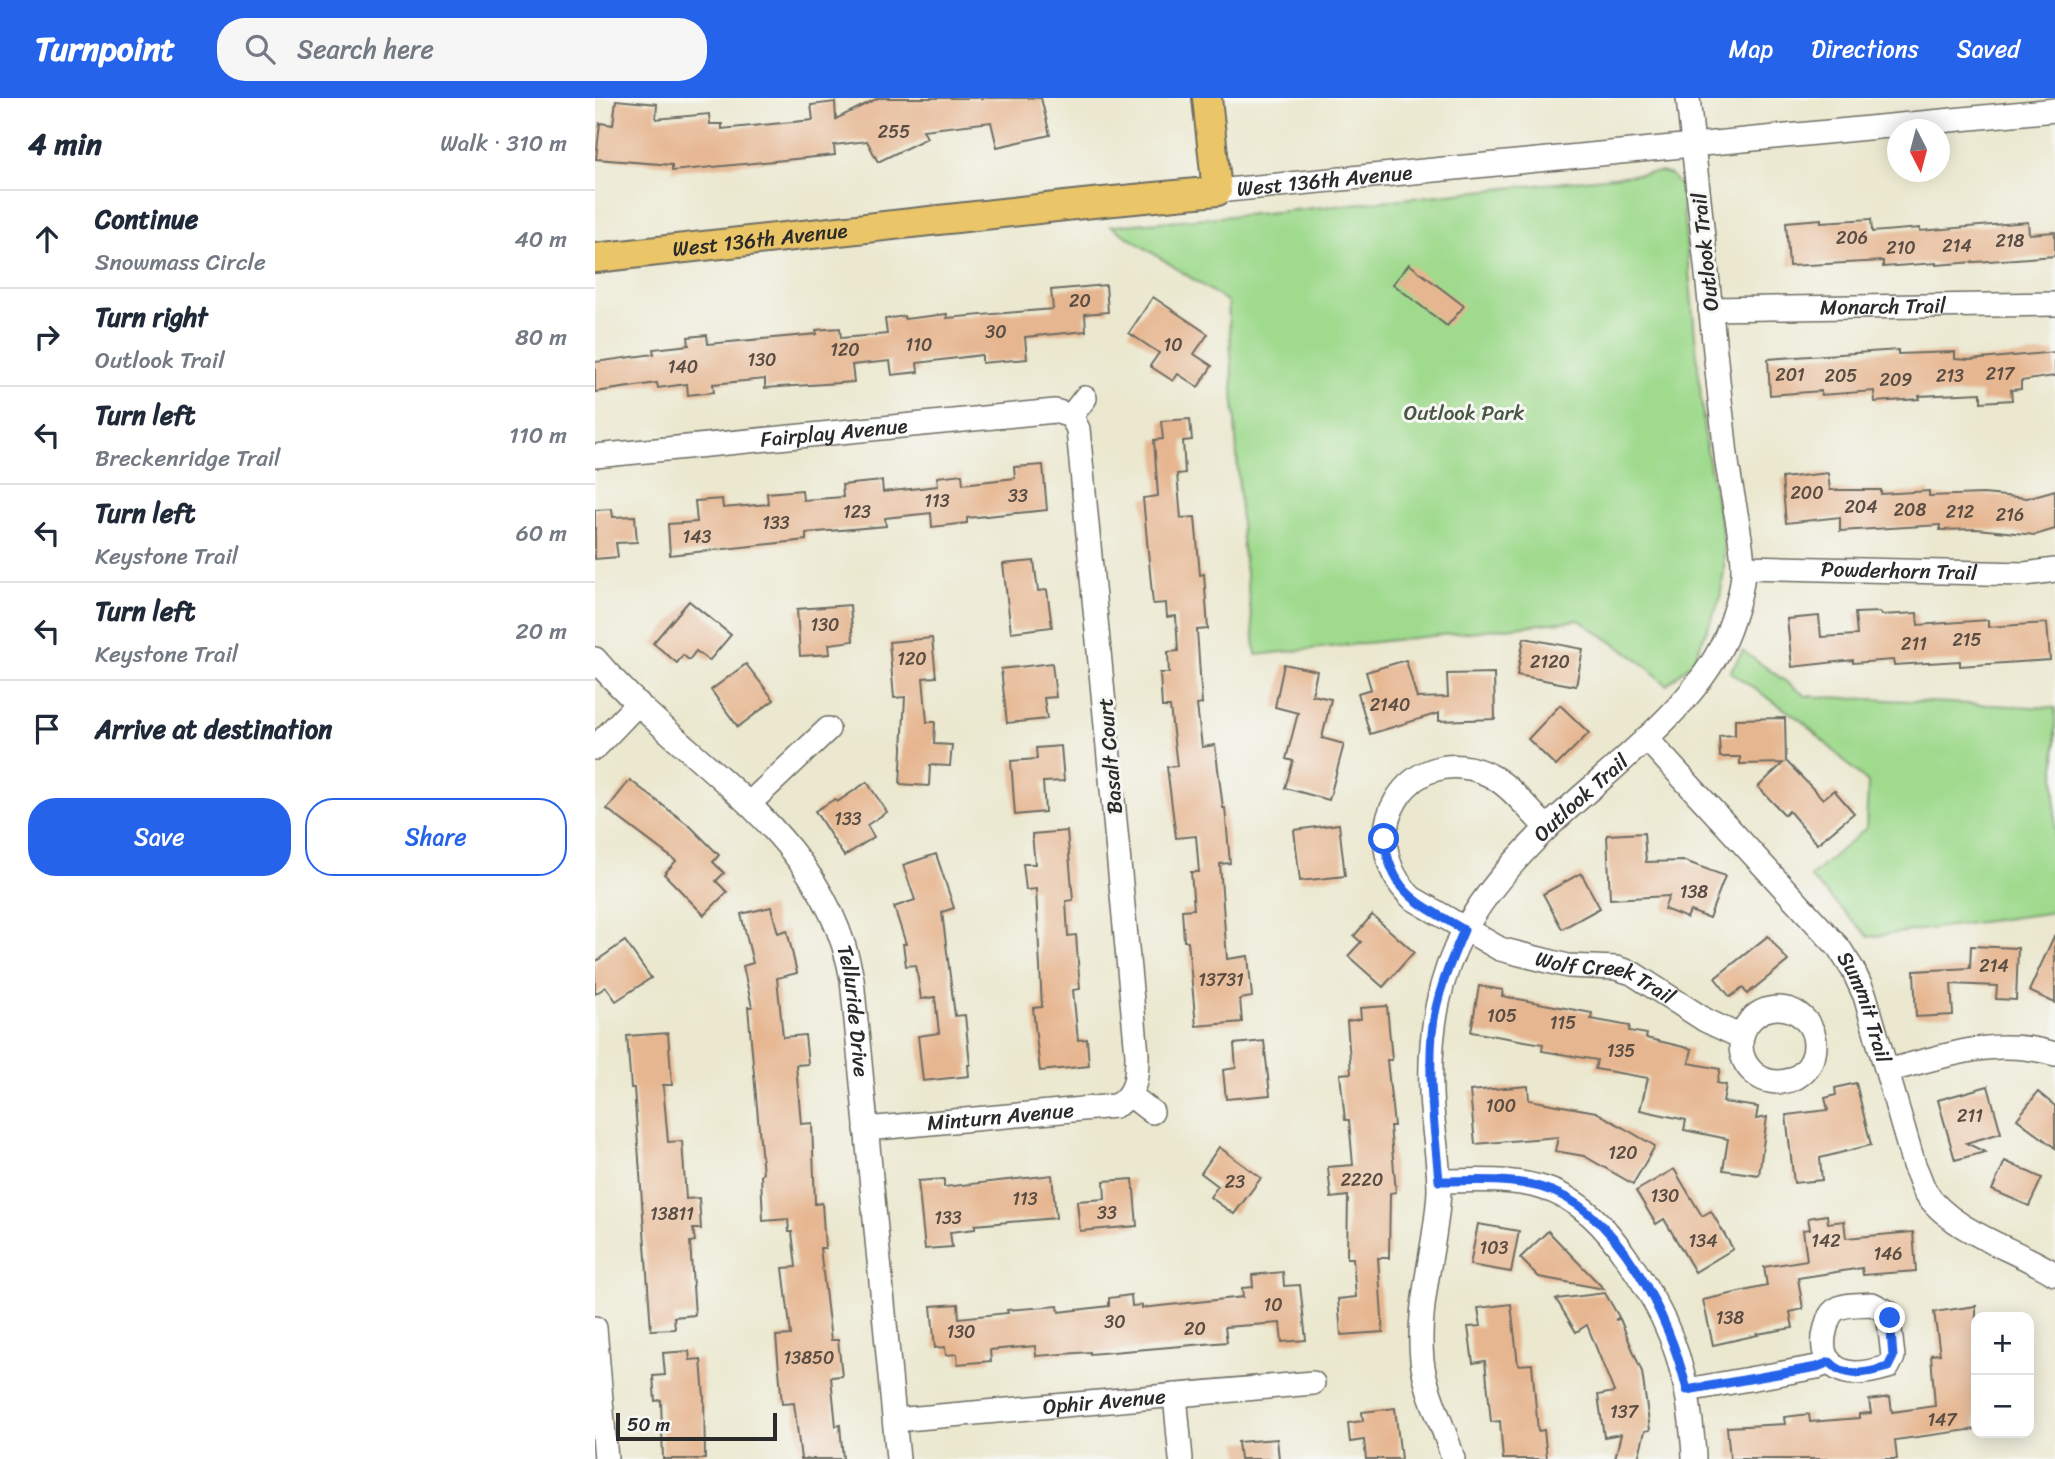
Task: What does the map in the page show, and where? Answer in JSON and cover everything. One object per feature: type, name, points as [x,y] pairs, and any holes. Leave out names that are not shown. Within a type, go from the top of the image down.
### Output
[{"type":"main road","points":[[1207,98],[1217,191]]},
{"type":"main road","name":"West 136th Avenue","points":[[595,258],[1217,191]]},
{"type":"street","name":"Outlook Trail","points":[[1453,1459],[1434,1408],[1422,1357],[1422,1325],[1439,1181],[1431,1094],[1432,1034],[1445,973],[1473,912],[1495,883],[1547,828],[1646,738],[1696,686],[1716,658],[1729,629],[1743,567],[1728,469],[1688,98]]},
{"type":"street","name":"West 136th Avenue","points":[[1217,191],[2055,110]]},
{"type":"street","name":"Monarch Trail","points":[[1710,309],[2055,304]]},
{"type":"street","points":[[1071,416],[1085,398]]},
{"type":"street","name":"Fairplay Avenue","points":[[595,456],[1055,411],[1071,416]]},
{"type":"street","name":"Basalt Court","points":[[1071,416],[1078,429],[1089,532],[1137,1054],[1137,1081],[1129,1095]]},
{"type":"street","name":"Powderhorn Trail","points":[[1743,567],[2025,575],[2055,570]]},
{"type":"street","name":"Telluride Drive","points":[[595,659],[693,755],[750,803],[802,862],[818,886],[839,928],[852,979],[898,1459]]},
{"type":"street","points":[[595,748],[638,703]]},
{"type":"street","points":[[750,803],[828,729]]},
{"type":"street","name":"Summit Trail","points":[[1646,738],[1839,948],[1853,970],[1865,996],[1914,1165],[1925,1191],[1936,1205],[1956,1222],[2055,1274]]},
{"type":"street","points":[[1464,930],[1412,898],[1392,873],[1387,861],[1385,826],[1389,811],[1400,793],[1415,779],[1436,770],[1473,769],[1498,780],[1547,828]]},
{"type":"street","name":"Wolf Creek Trail","points":[[1464,930],[1500,949],[1539,960],[1616,968],[1635,964],[1705,1020],[1741,1037]]},
{"type":"street","points":[[1887,1071],[1976,1048],[2022,1047],[2055,1054]]},
{"type":"street","points":[[1129,1095],[1152,1112]]},
{"type":"street","name":"Minturn Avenue","points":[[866,1129],[1115,1106],[1129,1095]]},
{"type":"street","points":[[1439,1181],[1511,1182],[1541,1187],[1577,1204],[1612,1236],[1649,1289],[1669,1328],[1687,1390],[1694,1459]]},
{"type":"street","points":[[595,1328],[606,1459]]},
{"type":"street","points":[[1687,1390],[1817,1367],[1830,1362]]},
{"type":"street","name":"Ophir Avenue","points":[[895,1420],[1313,1383]]},
{"type":"street","points":[[1175,1395],[1181,1459]]},
{"type":"green space","name":"Outlook Park","points":[[1661,172],[1671,175],[1681,188],[1705,440],[1724,542],[1720,599],[1693,662],[1667,685],[1639,660],[1579,620],[1256,655],[1242,541],[1228,302],[1111,226],[1266,213]]},
{"type":"green space","points":[[1743,651],[1806,696],[2055,708],[2055,912],[1869,937],[1810,877],[1866,828],[1868,783],[1802,721],[1730,672]]},
{"type":"building","points":[[878,98],[1041,98],[1050,135],[997,147],[991,122],[923,130],[927,138],[878,162],[867,141],[834,145],[835,155],[672,171],[672,165],[596,159],[600,123],[613,125],[616,100],[657,104],[656,119],[709,114],[710,124],[722,124],[722,129],[813,120],[811,105],[835,102],[836,119]]},
{"type":"building","points":[[1821,219],[1821,222],[1871,219],[1872,232],[2028,222],[2029,234],[2055,232],[2055,256],[1883,267],[1883,261],[1789,266],[1786,222]]},
{"type":"building","points":[[1409,264],[1464,306],[1447,326],[1393,284]]},
{"type":"building","points":[[1106,285],[1108,312],[1085,314],[1086,331],[1025,337],[1027,359],[982,363],[982,355],[917,363],[918,372],[892,375],[890,361],[852,365],[854,382],[765,388],[765,379],[713,384],[714,392],[688,395],[687,384],[658,388],[657,383],[595,392],[595,362],[654,354],[653,349],[689,345],[688,337],[707,335],[708,344],[817,334],[816,330],[840,328],[841,338],[887,334],[885,319],[947,314],[947,318],[1053,309],[1051,290]]},
{"type":"building","points":[[1153,297],[1208,334],[1194,354],[1212,366],[1198,387],[1178,374],[1173,381],[1150,366],[1159,353],[1129,333]]},
{"type":"building","points":[[1898,350],[1898,354],[1955,352],[1955,359],[1970,360],[2055,352],[2055,376],[2021,381],[2021,389],[2011,390],[2012,400],[1981,402],[1981,393],[1919,396],[1920,399],[1875,402],[1874,391],[1770,395],[1768,359]]},
{"type":"building","points":[[1190,419],[1192,440],[1183,441],[1185,473],[1177,474],[1181,518],[1195,517],[1200,575],[1204,574],[1208,629],[1197,630],[1202,704],[1197,705],[1202,747],[1215,745],[1225,808],[1230,863],[1220,864],[1227,959],[1248,956],[1252,997],[1240,999],[1242,1022],[1196,1026],[1188,941],[1184,941],[1182,910],[1194,909],[1191,872],[1199,872],[1196,836],[1176,838],[1167,767],[1177,766],[1170,707],[1162,707],[1160,673],[1169,673],[1168,652],[1178,651],[1176,616],[1167,617],[1166,603],[1153,604],[1143,498],[1158,496],[1154,440],[1163,439],[1161,421]]},
{"type":"building","points":[[1043,465],[1047,510],[967,518],[967,523],[932,527],[931,513],[885,518],[886,526],[806,533],[806,540],[670,555],[668,524],[697,522],[695,501],[722,499],[723,508],[768,504],[767,493],[802,490],[803,500],[843,497],[842,485],[882,481],[883,492],[938,486],[937,477],[962,474],[963,484],[1015,478],[1014,467]]},
{"type":"building","points":[[1828,473],[1830,490],[1881,490],[1881,494],[1929,491],[1929,496],[1983,494],[2027,498],[2055,490],[2055,529],[2035,535],[1977,529],[1940,530],[1940,525],[1840,531],[1840,517],[1786,523],[1782,478]]},
{"type":"building","points":[[612,509],[613,517],[635,516],[637,542],[616,543],[618,557],[595,559],[595,510]]},
{"type":"building","points":[[1034,561],[1038,591],[1047,590],[1052,627],[1011,632],[1003,564]]},
{"type":"building","points":[[689,601],[731,635],[709,661],[696,651],[689,660],[683,655],[677,663],[653,643]]},
{"type":"building","points":[[850,605],[853,641],[829,644],[830,654],[800,656],[797,609]]},
{"type":"building","points":[[1880,612],[1881,615],[1917,613],[1918,625],[1988,620],[1988,627],[2047,623],[2050,660],[1960,666],[1960,661],[1894,665],[1893,660],[1853,663],[1853,660],[1792,667],[1787,619],[1819,616],[1821,637],[1857,635],[1855,613]]},
{"type":"building","points":[[932,638],[936,677],[923,678],[927,722],[935,722],[934,744],[952,745],[950,766],[930,765],[929,786],[900,784],[905,697],[894,698],[889,642]]},
{"type":"building","points":[[1524,638],[1583,649],[1576,686],[1517,675]]},
{"type":"building","points":[[1406,660],[1417,698],[1448,697],[1447,674],[1494,673],[1495,719],[1439,721],[1439,713],[1370,734],[1358,693],[1371,689],[1366,672]]},
{"type":"building","points":[[1052,663],[1056,697],[1044,698],[1047,719],[1007,723],[1001,669]]},
{"type":"building","points":[[746,664],[774,700],[738,727],[711,690]]},
{"type":"building","points":[[1284,664],[1317,671],[1312,695],[1331,699],[1322,738],[1344,744],[1329,800],[1285,788],[1293,761],[1286,759],[1298,713],[1275,707]]},
{"type":"building","points":[[1560,705],[1589,733],[1556,766],[1528,739]]},
{"type":"building","points":[[1785,718],[1786,761],[1823,799],[1834,790],[1854,813],[1817,844],[1789,811],[1785,815],[1758,787],[1783,763],[1740,764],[1740,757],[1720,757],[1719,736],[1735,735],[1735,719]]},
{"type":"building","points":[[1061,746],[1064,781],[1043,782],[1045,812],[1015,815],[1011,761],[1037,759],[1036,748]]},
{"type":"building","points":[[630,780],[691,827],[719,855],[713,862],[724,873],[716,881],[727,892],[704,915],[664,874],[676,861],[607,809]]},
{"type":"building","points":[[867,782],[887,812],[867,825],[874,837],[844,856],[815,811],[835,799],[837,802]]},
{"type":"building","points":[[1339,824],[1345,876],[1300,881],[1294,830]]},
{"type":"building","points":[[1067,831],[1073,900],[1066,901],[1068,936],[1076,935],[1080,989],[1073,990],[1078,1040],[1087,1039],[1089,1066],[1040,1071],[1033,1008],[1042,1007],[1036,889],[1026,890],[1023,864],[1035,864],[1032,834]]},
{"type":"building","points":[[1644,833],[1646,862],[1685,861],[1725,876],[1709,918],[1690,911],[1687,918],[1664,909],[1669,896],[1610,899],[1607,835]]},
{"type":"building","points":[[936,854],[954,908],[942,912],[955,1016],[965,1015],[970,1065],[969,1076],[923,1081],[918,1036],[939,1033],[935,997],[921,999],[916,965],[906,966],[903,944],[906,944],[894,907],[915,900],[903,865]]},
{"type":"building","points":[[1581,873],[1600,908],[1562,929],[1543,894]]},
{"type":"building","points":[[771,907],[778,933],[787,930],[797,973],[777,978],[783,1037],[805,1035],[808,1064],[796,1065],[801,1124],[812,1123],[815,1204],[822,1203],[825,1248],[820,1248],[831,1340],[838,1340],[842,1376],[831,1377],[836,1426],[840,1425],[843,1459],[801,1459],[794,1403],[782,1404],[776,1336],[791,1335],[783,1268],[796,1267],[788,1219],[763,1221],[763,1174],[748,1007],[752,1007],[743,966],[753,963],[741,914]]},
{"type":"building","points":[[1372,915],[1414,952],[1383,987],[1348,956],[1361,942],[1354,936]]},
{"type":"building","points":[[2055,934],[2055,1003],[2029,991]]},
{"type":"building","points":[[1768,936],[1788,961],[1747,994],[1743,988],[1730,997],[1715,978]]},
{"type":"building","points":[[625,941],[651,978],[616,1001],[606,987],[595,994],[595,962]]},
{"type":"building","points":[[1971,946],[2018,948],[2016,1000],[1996,999],[1997,986],[1951,984],[1953,1015],[1916,1017],[1914,971],[1970,968]]},
{"type":"building","points":[[1479,986],[1503,990],[1502,996],[1592,1013],[1591,1019],[1630,1026],[1629,1031],[1647,1034],[1646,1038],[1692,1049],[1689,1063],[1720,1069],[1717,1083],[1726,1085],[1723,1102],[1758,1107],[1756,1119],[1767,1117],[1759,1175],[1723,1170],[1728,1139],[1684,1130],[1686,1120],[1640,1110],[1648,1078],[1595,1069],[1597,1060],[1542,1051],[1543,1044],[1471,1032]]},
{"type":"building","points":[[1387,1006],[1392,1060],[1387,1060],[1394,1126],[1390,1126],[1396,1192],[1390,1193],[1389,1258],[1378,1258],[1383,1332],[1341,1335],[1338,1299],[1356,1297],[1353,1258],[1347,1258],[1348,1196],[1331,1198],[1328,1167],[1353,1165],[1349,1120],[1345,1120],[1340,1074],[1351,1073],[1347,1021],[1361,1019],[1360,1008]]},
{"type":"building","points":[[668,1033],[672,1085],[663,1085],[668,1142],[682,1141],[686,1199],[699,1198],[701,1229],[693,1229],[695,1241],[690,1242],[695,1315],[674,1317],[675,1329],[651,1330],[634,1088],[631,1088],[627,1036]]},
{"type":"building","points":[[1264,1041],[1270,1095],[1226,1099],[1223,1070],[1236,1068],[1234,1044]]},
{"type":"building","points":[[1856,1083],[1871,1145],[1820,1158],[1822,1180],[1794,1183],[1786,1115],[1828,1110],[1825,1098],[1836,1095],[1835,1088]]},
{"type":"building","points":[[1528,1086],[1529,1100],[1596,1112],[1655,1146],[1633,1184],[1584,1156],[1555,1151],[1558,1137],[1475,1144],[1470,1091]]},
{"type":"building","points":[[1988,1086],[2001,1133],[1966,1143],[1985,1152],[1955,1160],[1938,1100]]},
{"type":"building","points":[[2038,1092],[2055,1106],[2055,1148],[2017,1119]]},
{"type":"building","points":[[1219,1147],[1261,1178],[1234,1214],[1210,1197],[1218,1186],[1201,1173]]},
{"type":"building","points":[[2005,1161],[2042,1178],[2029,1206],[1992,1190]]},
{"type":"building","points":[[1674,1169],[1702,1216],[1711,1211],[1733,1249],[1695,1272],[1664,1219],[1656,1224],[1636,1191]]},
{"type":"building","points":[[1052,1175],[1056,1218],[975,1225],[975,1229],[950,1232],[952,1247],[925,1249],[918,1181],[944,1179],[944,1187]]},
{"type":"building","points":[[1133,1179],[1137,1226],[1080,1231],[1077,1201],[1105,1199],[1104,1181]]},
{"type":"building","points":[[1827,1215],[1828,1223],[1844,1221],[1846,1238],[1913,1232],[1916,1271],[1863,1275],[1862,1268],[1798,1278],[1803,1309],[1790,1312],[1793,1328],[1713,1345],[1703,1300],[1767,1286],[1764,1267],[1807,1260],[1803,1230],[1810,1229],[1808,1218]]},
{"type":"building","points":[[1478,1224],[1519,1231],[1511,1272],[1470,1265]]},
{"type":"building","points":[[1548,1231],[1604,1289],[1539,1277],[1520,1258]]},
{"type":"building","points":[[1283,1272],[1284,1286],[1300,1285],[1306,1340],[1282,1342],[1280,1323],[1225,1327],[1227,1342],[1036,1356],[1035,1346],[990,1350],[991,1361],[958,1364],[957,1354],[946,1355],[945,1347],[935,1348],[931,1306],[958,1304],[959,1318],[1008,1313],[1007,1310],[1058,1306],[1059,1312],[1109,1306],[1109,1298],[1131,1295],[1132,1306],[1142,1305],[1142,1308],[1243,1297],[1242,1288],[1253,1287],[1252,1275]]},
{"type":"building","points":[[1605,1293],[1619,1317],[1615,1320],[1620,1319],[1642,1372],[1650,1430],[1645,1431],[1638,1459],[1615,1459],[1621,1434],[1604,1437],[1598,1395],[1614,1392],[1587,1325],[1576,1332],[1556,1299]]},
{"type":"building","points":[[1511,1304],[1518,1365],[1532,1364],[1538,1431],[1544,1430],[1547,1459],[1503,1459],[1500,1421],[1491,1422],[1485,1361],[1473,1363],[1468,1327],[1481,1326],[1478,1308]]},
{"type":"building","points":[[1976,1306],[1976,1312],[1971,1312],[1971,1430],[1895,1440],[1897,1459],[1730,1459],[1727,1427],[1785,1424],[1784,1417],[1809,1414],[1810,1422],[1859,1418],[1859,1414],[1871,1413],[1869,1400],[1890,1397],[1892,1412],[1935,1406],[1931,1355],[1940,1354],[1934,1312]]},
{"type":"building","points":[[689,1351],[690,1360],[701,1359],[705,1459],[663,1459],[661,1400],[655,1401],[653,1376],[665,1375],[663,1353]]},
{"type":"building","points":[[1395,1408],[1401,1459],[1366,1459],[1364,1440],[1350,1442],[1348,1423],[1363,1421],[1362,1412]]},
{"type":"building","points":[[1277,1439],[1279,1459],[1240,1459],[1238,1442]]},
{"type":"route","points":[[1384,839],[1387,861],[1404,890],[1412,898],[1464,930],[1445,973],[1432,1034],[1431,1094],[1439,1181],[1511,1182],[1541,1187],[1562,1195],[1597,1220],[1612,1236],[1649,1289],[1669,1328],[1687,1390],[1817,1367],[1830,1362],[1842,1372],[1866,1373],[1888,1367],[1893,1357],[1890,1318]]}]
